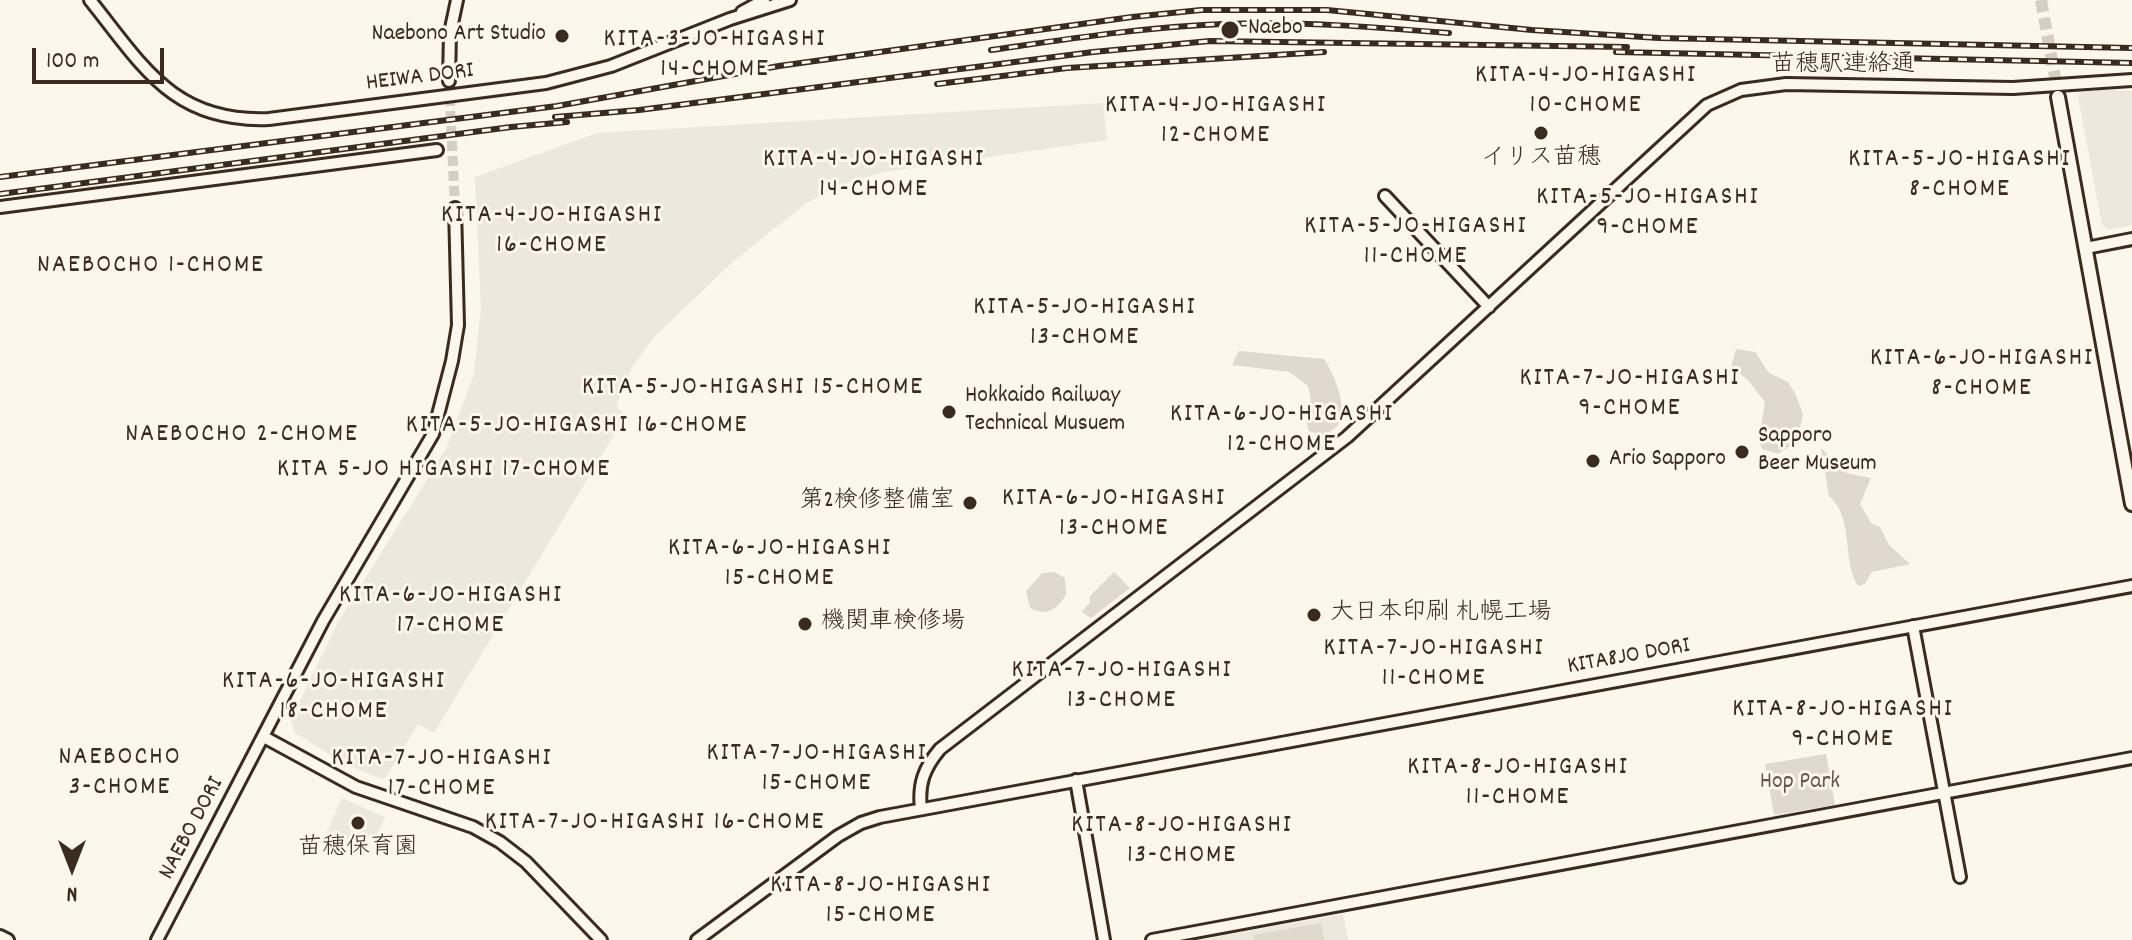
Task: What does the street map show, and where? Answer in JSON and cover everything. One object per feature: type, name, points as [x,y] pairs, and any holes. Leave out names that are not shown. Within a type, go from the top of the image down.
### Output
[{"type":"main road","points":[[2058,97],[2132,504]]},
{"type":"street","name":"HEIWA DORI","points":[[90,0],[159,83],[178,98],[203,111],[244,120],[557,81],[611,66],[730,19],[790,0]]},
{"type":"street","points":[[449,81],[450,33],[457,0]]},
{"type":"street","points":[[730,19],[764,0]]},
{"type":"street","name":"苗穂駅連絡通","points":[[921,809],[919,792],[923,776],[940,749],[1347,437],[1707,105],[1741,90],[1786,84],[2042,87],[2132,80]]},
{"type":"street","points":[[0,207],[437,150]]},
{"type":"street","points":[[1385,196],[1489,307]]},
{"type":"street","name":"NAEBO DORI","points":[[157,940],[323,621],[433,434],[458,325],[455,208]]},
{"type":"street","points":[[2086,248],[2132,239]]},
{"type":"street","name":"KITA8JO DORI","points":[[697,940],[838,836],[872,819],[2132,586]]},
{"type":"street","points":[[1913,626],[1960,877]]},
{"type":"street","points":[[264,737],[356,787],[473,827],[500,842],[526,862],[601,940]]},
{"type":"street","points":[[1152,940],[2132,758]]},
{"type":"street","points":[[1076,780],[1104,940]]},
{"type":"street","points":[[0,936],[8,940]]},
{"type":"shaded area","points":[[2132,91],[2132,225],[2108,230],[2102,225],[2078,97],[2081,92]]},
{"type":"shaded area","points":[[1103,103],[1107,140],[885,172],[826,192],[804,205],[735,260],[655,336],[633,366],[616,406],[626,415],[434,733],[418,724],[384,780],[345,764],[295,733],[291,720],[338,622],[446,449],[474,374],[481,307],[475,177],[597,133]]},
{"type":"shaded area","name":"苗穂保育園","points":[[342,798],[385,817],[376,837],[329,843],[327,832]]},
{"type":"shaded area","points":[[1343,914],[1348,940],[1200,940]]},
{"type":"green space","points":[[1736,349],[1755,352],[1769,373],[1788,382],[1796,395],[1803,414],[1797,442],[1778,454],[1762,449],[1759,440],[1765,402],[1748,380],[1731,367]]},
{"type":"green space","points":[[1239,351],[1324,359],[1341,399],[1338,425],[1324,436],[1309,431],[1304,413],[1311,400],[1308,386],[1289,372],[1232,365]]},
{"type":"green space","points":[[1821,448],[1846,473],[1871,478],[1860,504],[1872,524],[1880,527],[1889,545],[1910,564],[1872,572],[1865,584],[1858,586],[1850,564],[1842,516],[1829,496]]},
{"type":"green space","points":[[1054,572],[1065,578],[1066,595],[1050,610],[1041,612],[1030,608],[1026,591],[1042,573]]},
{"type":"green space","points":[[1114,572],[1130,588],[1091,618],[1082,612],[1090,602],[1090,596]]},
{"type":"green space","name":"Hop Park","points":[[1826,754],[1835,805],[1774,815],[1765,764]]},
{"type":"green space","points":[[1321,923],[1324,940],[1254,940],[1253,935]]},
{"type":"tunnel","points":[[2041,0],[2058,94]]},
{"type":"tunnel","points":[[449,81],[455,208]]},
{"type":"railway","points":[[0,177],[557,106],[779,66],[1201,10],[1327,10],[1532,30],[1659,38],[2132,48]]},
{"type":"railway","points":[[991,50],[1136,31],[1223,24],[1308,24],[1449,33]]},
{"type":"railway","points":[[555,117],[639,110],[1093,52],[1210,41],[1627,47]]},
{"type":"railway","points":[[937,84],[1067,68],[1324,52]]},
{"type":"railway","points":[[1616,52],[2132,63]]},
{"type":"railway","points":[[0,194],[567,122]]},
{"type":"place","name":"Naebo","points":[[1230,30]]},
{"type":"place","name":"Naebono Art Studio","points":[[562,36]]},
{"type":"place","name":"イリス苗穂","points":[[1541,133]]},
{"type":"place","name":"Hokkaido Railway Technical Musuem","points":[[949,412]]},
{"type":"place","name":"Sapporo Beer Museum","points":[[1742,452]]},
{"type":"place","name":"Ario Sapporo","points":[[1593,461]]},
{"type":"place","name":"第2検修整備室","points":[[970,503]]},
{"type":"place","name":"大日本印刷 札幌工場","points":[[1314,615]]},
{"type":"place","name":"機関車検修場","points":[[805,624]]},
{"type":"place","name":"苗穂保育園","points":[[358,823]]},
{"type":"district","name":"KITA-3-JO-HIGASHI 14-CHOME","points":[[715,56]]},
{"type":"district","name":"KITA-4-JO-HIGASHI 10-CHOME","points":[[1586,92]]},
{"type":"district","name":"KITA-4-JO-HIGASHI 12-CHOME","points":[[1216,122]]},
{"type":"district","name":"KITA-4-JO-HIGASHI 14-CHOME","points":[[874,176]]},
{"type":"district","name":"KITA-5-JO-HIGASHI 8-CHOME","points":[[1960,176]]},
{"type":"district","name":"KITA-5-JO-HIGASHI 9-CHOME","points":[[1648,214]]},
{"type":"district","name":"KITA-4-JO-HIGASHI 16-CHOME","points":[[552,232]]},
{"type":"district","name":"KITA-5-JO-HIGASHI 11-CHOME","points":[[1416,243]]},
{"type":"district","name":"NAEBOCHO 1-CHOME","points":[[151,267]]},
{"type":"district","name":"KITA-5-JO-HIGASHI 13-CHOME","points":[[1085,324]]},
{"type":"district","name":"KITA-6-JO-HIGASHI 8-CHOME","points":[[1982,375]]},
{"type":"district","name":"KITA-5-JO-HIGASHI 15-CHOME","points":[[753,389]]},
{"type":"district","name":"KITA-7-JO-HIGASHI 9-CHOME","points":[[1630,395]]},
{"type":"district","name":"KITA-5-JO-HIGASHI 16-CHOME","points":[[577,427]]},
{"type":"district","name":"KITA-6-JO-HIGASHI 12-CHOME","points":[[1282,431]]},
{"type":"district","name":"NAEBOCHO 2-CHOME","points":[[242,436]]},
{"type":"district","name":"KITA 5-JO HIGASHI 17-CHOME","points":[[444,471]]},
{"type":"district","name":"KITA-6-JO-HIGASHI 13-CHOME","points":[[1114,515]]},
{"type":"district","name":"KITA-6-JO-HIGASHI 15-CHOME","points":[[780,565]]},
{"type":"district","name":"KITA-6-JO-HIGASHI 17-CHOME","points":[[451,612]]},
{"type":"district","name":"KITA-7-JO-HIGASHI 11-CHOME","points":[[1434,665]]},
{"type":"district","name":"KITA-7-JO-HIGASHI 13-CHOME","points":[[1122,687]]},
{"type":"district","name":"KITA-6-JO-HIGASHI 18-CHOME","points":[[334,698]]},
{"type":"district","name":"KITA-8-JO-HIGASHI 9-CHOME","points":[[1843,726]]},
{"type":"district","name":"KITA-7-JO-HIGASHI 15-CHOME","points":[[817,770]]},
{"type":"district","name":"NAEBOCHO 3-CHOME","points":[[120,774]]},
{"type":"district","name":"KITA-7-JO-HIGASHI 17-CHOME","points":[[442,775]]},
{"type":"district","name":"KITA-8-JO-HIGASHI 11-CHOME","points":[[1518,784]]},
{"type":"district","name":"KITA-7-JO-HIGASHI 16-CHOME","points":[[655,824]]},
{"type":"district","name":"KITA-8-JO-HIGASHI 13-CHOME","points":[[1182,842]]},
{"type":"district","name":"KITA-8-JO-HIGASHI 15-CHOME","points":[[881,902]]}]
